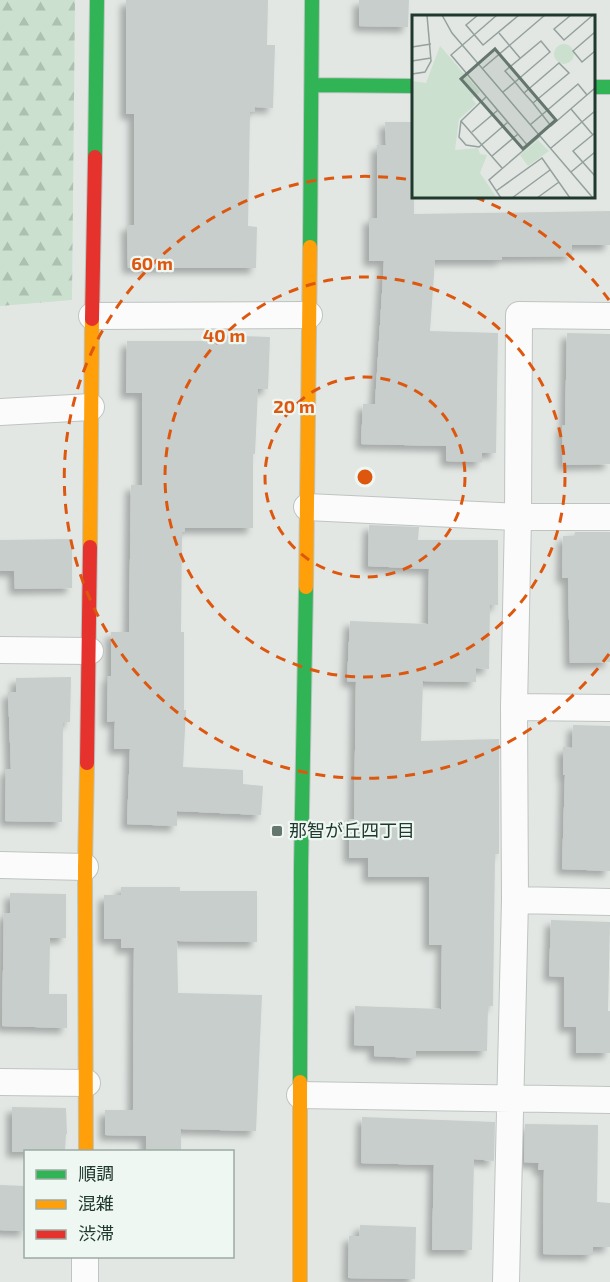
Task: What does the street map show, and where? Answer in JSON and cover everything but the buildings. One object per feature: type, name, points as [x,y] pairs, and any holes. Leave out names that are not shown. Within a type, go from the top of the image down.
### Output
[{"type":"street","points":[[86,1150],[85,867],[90,651],[97,0]]},
{"type":"street","points":[[300,1282],[301,880],[312,0]]},
{"type":"street","points":[[312,85],[412,86]]},
{"type":"street","points":[[92,316],[309,315]]},
{"type":"street","points":[[506,1282],[515,900],[514,707],[519,315],[610,316]]},
{"type":"street","points":[[0,412],[91,407]]},
{"type":"street","points":[[307,507],[518,517],[610,517]]},
{"type":"street","points":[[0,650],[90,651]]},
{"type":"street","points":[[514,707],[610,708]]},
{"type":"street","points":[[0,866],[85,867]]},
{"type":"street","points":[[515,900],[610,902]]},
{"type":"street","points":[[0,1082],[87,1083]]},
{"type":"street","points":[[300,1095],[610,1100]]},
{"type":"street","points":[[84,1282],[85,1258]]},
{"type":"green space","points":[[0,0],[75,0],[72,300],[0,306]]},
{"type":"traffic: fast","points":[[95,157],[97,0]]},
{"type":"traffic: fast","points":[[310,247],[312,0]]},
{"type":"traffic: fast","points":[[312,85],[412,86]]},
{"type":"traffic: fast","points":[[595,87],[610,87]]},
{"type":"traffic: fast","points":[[300,1082],[306,587]]},
{"type":"traffic: slow","points":[[306,587],[310,247]]},
{"type":"traffic: slow","points":[[90,547],[92,319]]},
{"type":"traffic: slow","points":[[86,1150],[87,763]]},
{"type":"traffic: slow","points":[[300,1082],[300,1282]]},
{"type":"traffic: jam","points":[[92,319],[95,157]]},
{"type":"traffic: jam","points":[[87,763],[90,547]]},
{"type":"place","name":"那智が丘四丁目","points":[[277,831]]}]
